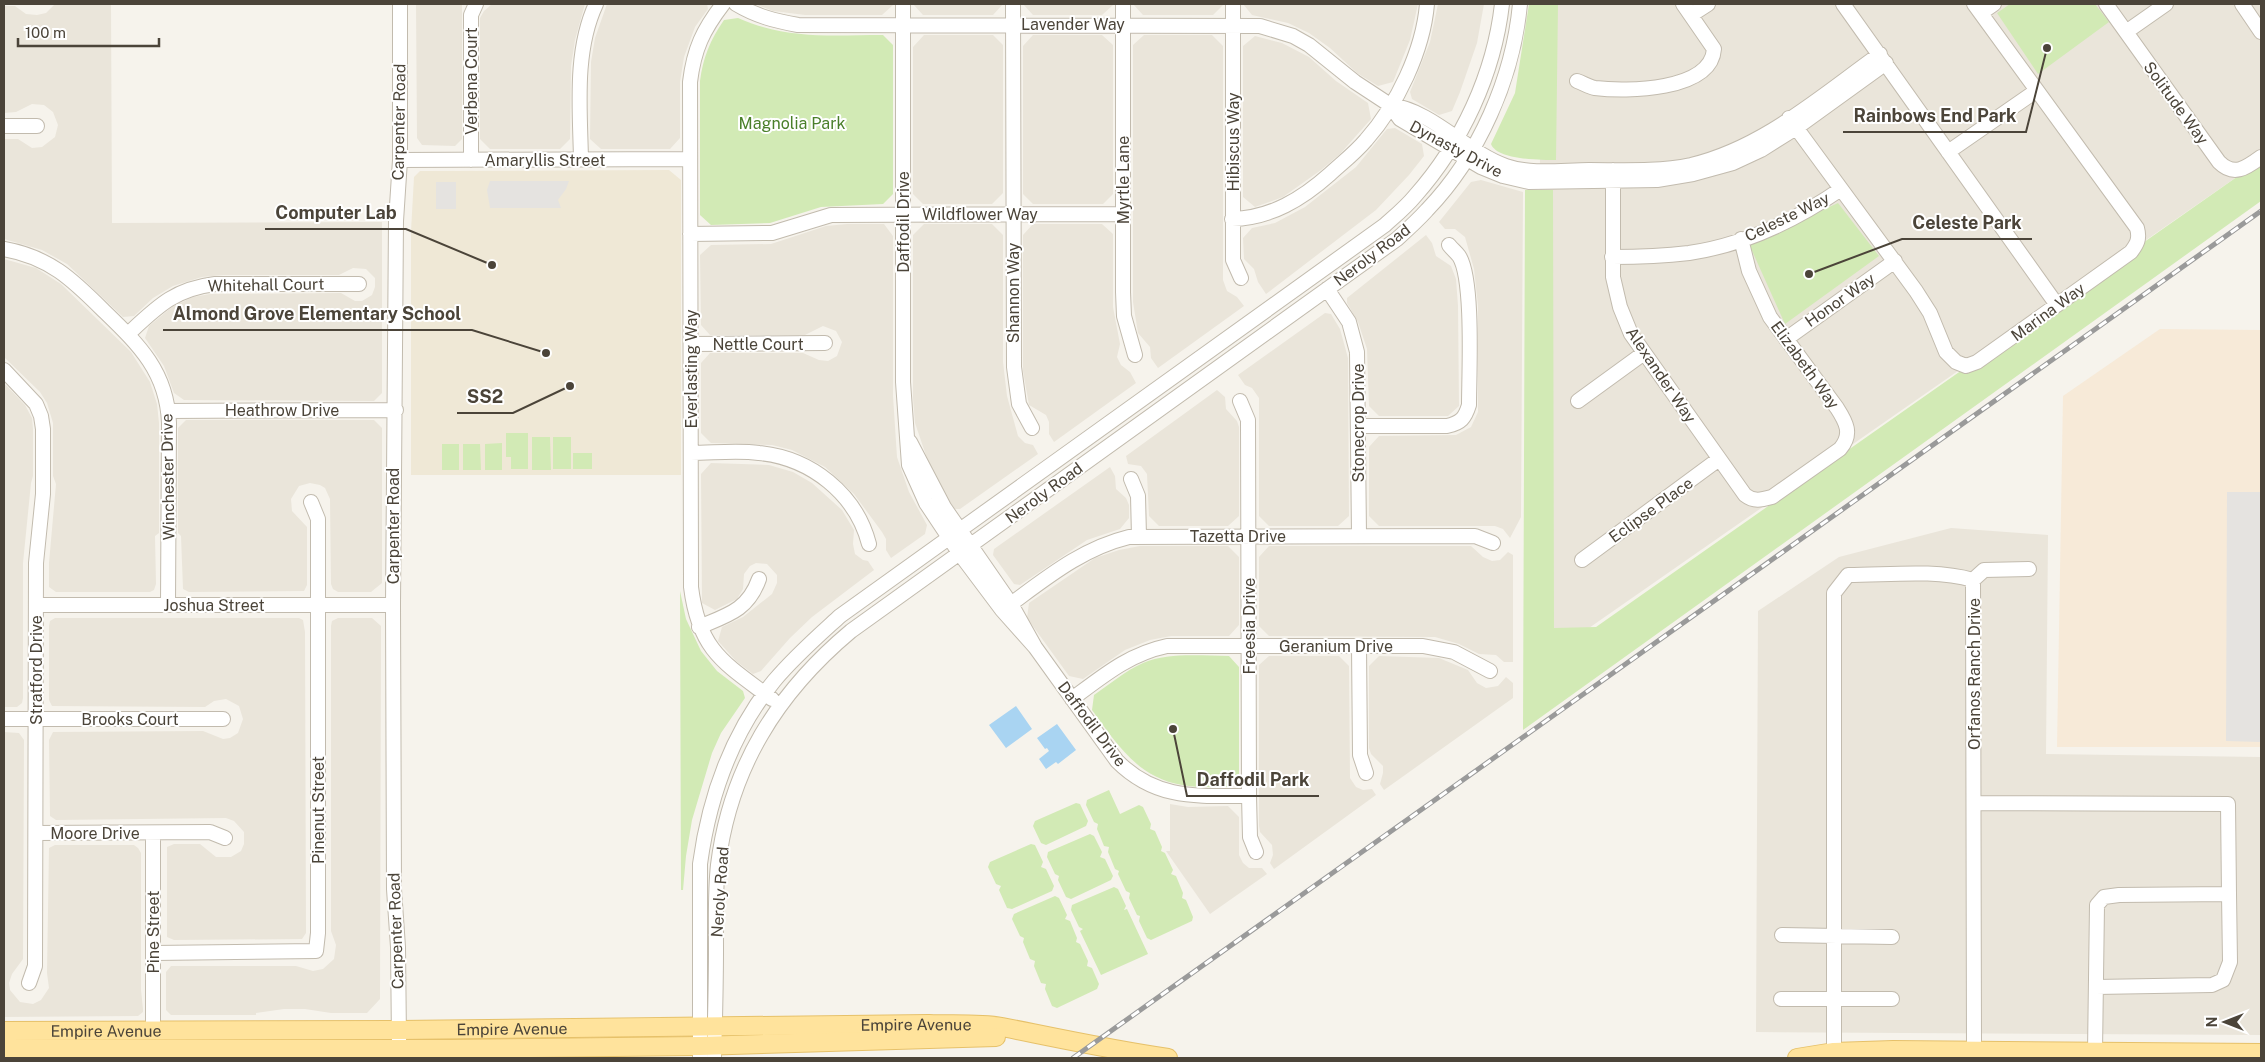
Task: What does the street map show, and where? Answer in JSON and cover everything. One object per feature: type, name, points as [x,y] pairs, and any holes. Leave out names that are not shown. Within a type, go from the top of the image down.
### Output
[{"type":"main road","name":"Empire Avenue","points":[[4,1030],[399,1030],[708,1027],[926,1032],[1001,1036],[1019,1032],[1168,1058]]},
{"type":"main road","name":"Empire Avenue","points":[[4,1049],[399,1049],[707,1052],[926,1032]]},
{"type":"main road","points":[[1797,1058],[1834,1052],[1972,1055],[2095,1052],[2261,1053]]},
{"type":"street","name":"Carpenter Road","points":[[399,1049],[398,947],[394,889],[393,473],[396,410],[396,242],[400,160],[400,4]]},
{"type":"street","name":"Verbena Court","points":[[471,160],[471,15],[476,4]]},
{"type":"street","points":[[581,159],[581,61],[586,35],[596,4]]},
{"type":"street","name":"Everlasting Way","points":[[723,4],[705,28],[693,64],[690,82],[691,587],[693,608],[706,642],[722,662],[780,705]]},
{"type":"street","name":"Lavender Way","points":[[736,4],[754,15],[772,21],[798,25],[1233,24],[1260,26],[1293,36],[1324,56],[1355,82],[1390,105]]},
{"type":"street","name":"Daffodil Drive","points":[[903,4],[904,403],[908,439],[955,534],[965,550],[1072,699],[1127,771],[1158,789],[1174,794],[1249,796]]},
{"type":"street","name":"Shannon Way","points":[[1013,4],[1014,367],[1019,404],[1032,428]]},
{"type":"street","name":"Myrtle Lane","points":[[1123,4],[1124,316],[1135,355]]},
{"type":"street","name":"Hibiscus Way","points":[[1233,4],[1233,260],[1241,278]]},
{"type":"street","points":[[1232,219],[1247,218],[1277,210],[1319,184],[1366,141],[1383,119],[1410,69],[1428,4]]},
{"type":"street","name":"Neroly Road","points":[[708,1027],[700,864],[703,842],[720,778],[733,747],[765,694],[799,654],[840,616],[1385,225],[1415,197],[1454,143],[1486,75],[1495,44],[1502,4]]},
{"type":"street","name":"Neroly Road","points":[[707,1052],[718,866],[726,823],[734,793],[750,755],[780,705],[811,666],[851,631],[1397,240],[1428,209],[1470,153],[1502,84],[1513,48],[1520,4]]},
{"type":"street","points":[[1577,80],[1594,88],[1660,88],[1675,84],[1704,70],[1714,57],[1714,50],[1687,10],[1708,4]]},
{"type":"street","points":[[1843,4],[2057,305]]},
{"type":"street","points":[[1978,8],[1994,4]]},
{"type":"street","name":"Solitude Way","points":[[2106,4],[2224,167],[2237,171],[2246,168],[2261,157]]},
{"type":"street","points":[[2126,32],[2166,4]]},
{"type":"street","points":[[2242,4],[2261,32]]},
{"type":"street","name":"Marina Way","points":[[1793,123],[1895,261],[1930,314],[1946,352],[1960,365],[1966,366],[1977,362],[2131,252],[2138,243],[2137,228],[2036,91],[1978,8]]},
{"type":"street","name":"Dynasty Drive","points":[[1390,105],[1400,119],[1454,143],[1470,153],[1508,166],[1531,170],[1613,176],[1691,165],[1729,153],[1793,123],[1883,59]]},
{"type":"street","points":[[1948,152],[2036,91]]},
{"type":"street","points":[[4,126],[36,126]]},
{"type":"street","name":"Amaryllis Street","points":[[400,160],[690,159]]},
{"type":"street","name":"Alexander Way","points":[[1613,176],[1613,277],[1620,307],[1631,334],[1745,495],[1754,501],[1772,497],[1806,473]]},
{"type":"street","name":"Celeste Way","points":[[1612,257],[1690,252],[1741,240],[1757,235],[1816,206],[1841,189]]},
{"type":"street","name":"Wildflower Way","points":[[690,234],[772,233],[831,215],[1123,214]]},
{"type":"street","name":"Elizabeth Way","points":[[1741,240],[1749,271],[1770,317],[1847,423],[1847,439],[1840,449],[1806,473]]},
{"type":"street","points":[[1359,426],[1447,426],[1457,424],[1466,417],[1469,405],[1466,279],[1460,257],[1449,245]]},
{"type":"street","name":"Winchester Drive","points":[[4,249],[36,257],[55,267],[72,280],[128,334],[151,362],[160,381],[168,410],[168,605]]},
{"type":"street","name":"Honor Way","points":[[1786,339],[1895,261]]},
{"type":"street","name":"Whitehall Court","points":[[128,334],[162,303],[174,296],[202,286],[215,284],[359,284]]},
{"type":"street","name":"Stonecrop Drive","points":[[1328,289],[1349,322],[1357,352],[1359,535]]},
{"type":"street","name":"Nettle Court","points":[[691,344],[824,343]]},
{"type":"street","points":[[1578,401],[1644,353]]},
{"type":"street","name":"Stratford Drive","points":[[4,370],[28,393],[36,404],[41,416],[43,494],[37,548],[36,605],[35,966],[29,983]]},
{"type":"street","name":"Freesia Drive","points":[[1240,401],[1248,420],[1249,796],[1250,837],[1256,852]]},
{"type":"street","name":"Heathrow Drive","points":[[168,410],[396,410]]},
{"type":"street","points":[[691,453],[758,452],[780,456],[800,464],[822,476],[846,497],[864,524],[869,544]]},
{"type":"street","name":"Eclipse Place","points":[[1582,560],[1719,459]]},
{"type":"street","points":[[1131,479],[1138,496],[1139,536]]},
{"type":"street","points":[[311,502],[318,519],[319,605]]},
{"type":"street","name":"Tazetta Drive","points":[[1006,607],[1078,556],[1099,546],[1129,537],[1475,536],[1493,543]]},
{"type":"street","points":[[1973,580],[1984,570],[2028,569]]},
{"type":"street","name":"Orfanos Ranch Drive","points":[[1834,1052],[1834,593],[1848,575],[1954,575],[1973,580],[1972,1055]]},
{"type":"street","points":[[699,627],[733,612],[745,604],[753,595],[760,579]]},
{"type":"street","name":"Joshua Street","points":[[36,605],[393,605]]},
{"type":"street","name":"Pinenut Street","points":[[154,953],[316,952],[318,933],[319,605]]},
{"type":"street","name":"Geranium Drive","points":[[1072,699],[1122,663],[1146,651],[1167,646],[1434,647],[1454,652],[1490,671]]},
{"type":"street","points":[[1359,646],[1360,755],[1366,773]]},
{"type":"street","name":"Brooks Court","points":[[4,719],[223,719]]},
{"type":"street","points":[[1974,803],[2228,804],[2230,962],[2224,980],[2212,985],[2096,987]]},
{"type":"street","name":"Moore Drive","points":[[36,832],[210,832],[225,838]]},
{"type":"street","name":"Pine Street","points":[[153,832],[153,1031]]},
{"type":"street","points":[[2095,1052],[2096,905],[2104,897],[2229,894]]},
{"type":"street","points":[[1782,935],[1892,937]]},
{"type":"street","points":[[1781,999],[1892,999]]},
{"type":"shaded area","points":[[55,4],[111,4],[112,223],[382,222],[382,393],[374,401],[184,400],[174,393],[164,366],[145,338],[149,326],[173,306],[193,297],[210,294],[341,293],[355,301],[362,301],[372,295],[375,287],[375,278],[366,269],[353,268],[339,275],[223,275],[202,277],[173,286],[153,298],[134,316],[123,317],[67,264],[42,250],[4,239],[4,139],[18,139],[32,148],[42,147],[55,137],[58,125],[53,112],[44,105],[32,104],[16,112],[4,113],[4,6],[15,6],[26,14],[37,15],[46,13]]},
{"type":"shaded area","points":[[416,4],[462,4],[462,139],[455,146],[422,145],[417,138]]},
{"type":"shaded area","points":[[492,4],[585,4],[575,40],[571,66],[570,139],[560,149],[490,149],[480,139],[480,18],[484,11]]},
{"type":"shaded area","points":[[607,4],[707,4],[708,9],[695,27],[684,57],[680,82],[680,138],[670,149],[601,149],[590,139],[591,62],[595,38]]},
{"type":"shaded area","points":[[755,4],[893,5],[882,15],[805,15],[773,11]]},
{"type":"shaded area","points":[[913,4],[1003,4],[993,15],[923,15]]},
{"type":"shaded area","points":[[1023,4],[1113,5],[1102,15],[1033,15]]},
{"type":"shaded area","points":[[1133,4],[1223,5],[1213,15],[1143,15]]},
{"type":"shaded area","points":[[1243,4],[1418,4],[1410,40],[1393,82],[1378,86],[1357,73],[1330,48],[1309,33],[1288,23],[1252,15]]},
{"type":"shaded area","points":[[1438,4],[1484,4],[1477,43],[1460,92],[1452,111],[1439,115],[1412,99],[1410,92],[1430,42]]},
{"type":"shaded area","points":[[1539,4],[2261,4],[2261,160],[1543,660]]},
{"type":"shaded area","points":[[924,35],[993,35],[1003,45],[1003,193],[992,204],[923,204],[913,194],[913,47]]},
{"type":"shaded area","points":[[1033,35],[1102,35],[1113,45],[1113,194],[1103,204],[1033,204],[1023,194],[1023,46]]},
{"type":"shaded area","points":[[1144,35],[1212,35],[1223,46],[1223,280],[1227,291],[1237,297],[1244,306],[1158,368],[1151,358],[1150,347],[1138,333],[1133,302],[1133,45]]},
{"type":"shaded area","points":[[1255,36],[1282,43],[1309,57],[1336,81],[1368,103],[1371,119],[1340,154],[1321,170],[1283,197],[1255,207],[1243,197],[1243,46]]},
{"type":"shaded area","points":[[1395,128],[1422,144],[1424,156],[1376,210],[1266,294],[1258,282],[1254,269],[1244,259],[1243,238],[1252,228],[1275,223],[1305,207],[1356,167],[1387,129]]},
{"type":"shaded area","points":[[669,170],[681,180],[681,475],[411,475],[411,231],[414,177],[420,171]]},
{"type":"shaded area","points":[[1481,180],[1523,192],[1521,517],[1510,538],[1503,529],[1495,526],[1379,526],[1369,516],[1369,447],[1379,436],[1456,435],[1471,427],[1478,412],[1478,306],[1474,269],[1465,237],[1455,229],[1445,229],[1439,222],[1471,182]]},
{"type":"shaded area","points":[[490,181],[569,181],[558,200],[561,208],[490,208],[487,190]]},
{"type":"shaded area","points":[[436,182],[456,182],[456,209],[436,209]]},
{"type":"shaded area","points":[[884,224],[893,236],[893,396],[897,457],[909,492],[927,525],[925,534],[891,558],[886,550],[886,539],[882,532],[854,494],[825,467],[792,450],[772,445],[711,443],[701,433],[701,363],[710,353],[803,353],[819,360],[828,361],[837,356],[842,342],[836,331],[823,326],[805,335],[710,335],[701,325],[700,255],[711,245],[771,244],[826,226]]},
{"type":"shaded area","points":[[924,224],[992,224],[1003,235],[1003,362],[1007,396],[1018,436],[1025,443],[1033,445],[1038,454],[960,509],[955,509],[942,492],[932,473],[915,423],[913,398],[913,235]]},
{"type":"shaded area","points":[[1033,224],[1102,224],[1113,234],[1113,307],[1120,344],[1117,357],[1121,365],[1130,372],[1136,383],[1054,442],[1049,434],[1049,422],[1046,415],[1029,405],[1023,371],[1023,235]]},
{"type":"shaded area","points":[[1426,235],[1432,243],[1436,256],[1451,266],[1456,279],[1459,406],[1448,416],[1379,416],[1369,406],[1367,349],[1358,322],[1347,303],[1347,298]]},
{"type":"shaded area","points":[[4,259],[36,268],[61,284],[131,352],[150,382],[157,404],[159,423],[159,533],[155,536],[156,584],[154,590],[150,592],[56,592],[49,587],[49,563],[56,484],[53,476],[53,423],[47,403],[40,392],[4,357]]},
{"type":"shaded area","points":[[1325,313],[1331,314],[1340,329],[1348,358],[1349,516],[1338,526],[1269,526],[1259,516],[1259,398],[1252,388],[1245,385],[1238,375]]},
{"type":"shaded area","points":[[2160,329],[2261,330],[2261,747],[2057,747],[2063,396]]},
{"type":"shaded area","points":[[4,383],[25,405],[32,418],[33,429],[33,476],[23,563],[23,698],[22,703],[17,707],[4,707]]},
{"type":"shaded area","points":[[1217,390],[1225,397],[1226,409],[1237,421],[1239,427],[1239,516],[1228,526],[1159,526],[1149,516],[1147,474],[1141,466],[1128,464],[1126,456]]},
{"type":"shaded area","points":[[186,420],[374,420],[382,428],[382,583],[371,592],[338,592],[333,589],[331,584],[330,499],[325,488],[310,483],[299,486],[291,499],[292,511],[307,527],[307,585],[304,591],[189,592],[183,589],[181,536],[178,533],[178,428]]},
{"type":"shaded area","points":[[711,463],[769,465],[793,472],[812,483],[842,510],[854,530],[853,544],[855,554],[868,561],[874,570],[812,617],[790,638],[761,671],[753,674],[736,661],[718,641],[722,627],[743,617],[772,594],[777,583],[777,575],[767,564],[756,563],[750,566],[744,574],[743,589],[737,599],[715,610],[702,603],[701,474]]},
{"type":"shaded area","points":[[1110,467],[1115,476],[1116,489],[1126,498],[1129,505],[1129,518],[1120,529],[1087,540],[1020,585],[1014,584],[993,555],[994,549]]},
{"type":"shaded area","points":[[2227,492],[2261,492],[2261,742],[2226,741]]},
{"type":"shaded area","points":[[1951,528],[2048,535],[2046,754],[2261,757],[2261,1035],[1756,1032],[1758,611],[1839,557]]},
{"type":"shaded area","points":[[1140,546],[1228,546],[1239,557],[1239,625],[1229,636],[1171,636],[1150,640],[1125,650],[1083,679],[1069,676],[1027,618],[1029,603],[1095,558],[1119,550]]},
{"type":"shaded area","points":[[1269,546],[1471,546],[1483,557],[1492,561],[1500,560],[1508,552],[1513,555],[1513,662],[1504,662],[1496,655],[1479,654],[1459,644],[1435,637],[1269,636],[1259,626],[1259,557]]},
{"type":"shaded area","points":[[55,618],[299,618],[303,620],[305,632],[306,933],[302,939],[174,940],[167,937],[167,847],[174,844],[200,844],[216,857],[231,857],[241,851],[244,844],[244,832],[234,821],[226,818],[56,820],[50,816],[49,740],[53,732],[203,731],[223,739],[230,738],[238,733],[243,719],[239,706],[226,699],[214,701],[205,707],[52,706],[49,700],[49,626],[50,621]]},
{"type":"shaded area","points":[[338,618],[372,618],[381,626],[380,999],[367,1013],[331,1013],[305,1009],[284,1009],[256,1013],[256,1015],[171,1015],[166,1010],[166,972],[171,966],[296,966],[313,971],[323,969],[334,959],[336,945],[331,931],[331,626],[332,621]]},
{"type":"shaded area","points":[[1269,656],[1339,656],[1349,666],[1350,778],[1356,787],[1363,790],[1372,789],[1376,795],[1274,869],[1270,863],[1273,855],[1272,845],[1260,832],[1259,826],[1259,665]]},
{"type":"shaded area","points":[[1379,656],[1439,658],[1468,670],[1477,683],[1486,688],[1498,686],[1506,677],[1513,683],[1513,698],[1384,790],[1380,784],[1383,766],[1371,754],[1369,748],[1369,666]]},
{"type":"shaded area","points":[[4,732],[19,733],[24,740],[23,959],[12,974],[9,983],[10,990],[20,1002],[33,1004],[41,1000],[49,988],[47,973],[49,848],[55,845],[134,845],[141,853],[141,990],[143,1012],[138,1016],[4,1017]]},
{"type":"shaded area","points":[[1170,804],[1188,807],[1228,806],[1239,817],[1239,855],[1243,863],[1249,868],[1262,868],[1267,874],[1210,914],[1166,851],[1170,851]]},
{"type":"green space","points":[[1529,4],[1558,4],[1556,160],[1510,156],[1495,149],[1491,144],[1515,93]]},
{"type":"green space","points":[[2010,4],[2095,4],[2109,22],[2038,74],[1997,13]]},
{"type":"green space","name":"Magnolia Park","points":[[738,18],[774,30],[809,35],[883,35],[893,45],[893,194],[883,204],[821,207],[770,223],[711,225],[700,215],[701,73],[708,49],[724,20]]},
{"type":"green space","points":[[2261,160],[2261,201],[1523,730],[1525,190],[1553,190],[1554,628],[1596,627]]},
{"type":"green space","points":[[1838,203],[1879,256],[1785,324],[1749,244]]},
{"type":"green space","points":[[506,433],[528,433],[528,469],[511,469],[511,457],[506,457]]},
{"type":"green space","points":[[532,437],[550,437],[551,470],[532,470]]},
{"type":"green space","points":[[553,437],[571,437],[571,469],[553,469]]},
{"type":"green space","points":[[502,443],[502,470],[485,470],[485,444]]},
{"type":"green space","points":[[442,444],[459,444],[459,470],[442,470]]},
{"type":"green space","points":[[463,444],[480,444],[481,470],[463,470]]},
{"type":"green space","points":[[573,453],[592,453],[592,469],[573,469]]},
{"type":"green space","points":[[680,591],[686,619],[701,651],[717,671],[743,691],[745,698],[721,733],[712,753],[692,820],[683,890],[681,890]]},
{"type":"green space","points":[[1174,656],[1229,656],[1239,667],[1239,776],[1228,787],[1188,786],[1166,781],[1153,775],[1141,767],[1119,746],[1092,710],[1094,695],[1143,663]]},
{"type":"green space","points":[[1109,790],[1120,814],[1139,805],[1143,807],[1151,824],[1150,829],[1155,831],[1162,847],[1161,851],[1165,853],[1173,870],[1171,874],[1176,876],[1183,893],[1182,898],[1186,900],[1193,917],[1192,921],[1151,940],[1147,938],[1139,921],[1140,916],[1137,915],[1129,898],[1130,893],[1126,891],[1118,874],[1119,871],[1115,869],[1108,852],[1109,847],[1104,846],[1097,829],[1098,824],[1094,822],[1086,805],[1087,800]]},
{"type":"green space","points":[[1076,803],[1080,804],[1088,821],[1086,826],[1046,845],[1041,843],[1033,826],[1035,821]]},
{"type":"green space","points":[[1090,834],[1094,836],[1102,852],[1100,857],[1105,859],[1113,876],[1111,880],[1071,899],[1066,897],[1058,880],[1059,876],[1055,874],[1047,857],[1048,852]]},
{"type":"green space","points":[[1031,844],[1035,845],[1043,862],[1041,867],[1046,869],[1054,886],[1052,891],[1012,909],[1007,908],[999,890],[1001,886],[996,884],[988,867],[990,862]]},
{"type":"green space","points":[[1114,887],[1118,889],[1126,906],[1124,910],[1127,909],[1148,954],[1101,975],[1080,931],[1083,929],[1079,927],[1071,910],[1072,905]]},
{"type":"green space","points":[[1055,896],[1059,898],[1067,915],[1065,919],[1070,921],[1077,938],[1076,942],[1080,944],[1088,961],[1087,966],[1092,968],[1099,984],[1097,989],[1057,1008],[1052,1006],[1045,989],[1046,984],[1041,983],[1034,966],[1035,961],[1030,959],[1023,942],[1024,938],[1020,936],[1012,919],[1014,914]]},
{"type":"water","points":[[1016,706],[1032,729],[1006,748],[989,725]]},
{"type":"water","points":[[1057,724],[1076,750],[1058,764],[1056,762],[1046,769],[1039,759],[1049,751],[1047,748],[1045,749],[1037,738]]},
{"type":"railway","points":[[1073,1058],[2261,211]]},
{"type":"place","name":"Rainbows End Park","points":[[2047,48]]},
{"type":"place","name":"Computer Lab","points":[[492,265]]},
{"type":"place","name":"Celeste Park","points":[[1809,274]]},
{"type":"place","name":"Almond Grove Elementary School","points":[[546,353]]},
{"type":"place","name":"SS2","points":[[570,386]]},
{"type":"place","name":"Daffodil Park","points":[[1173,729]]}]
